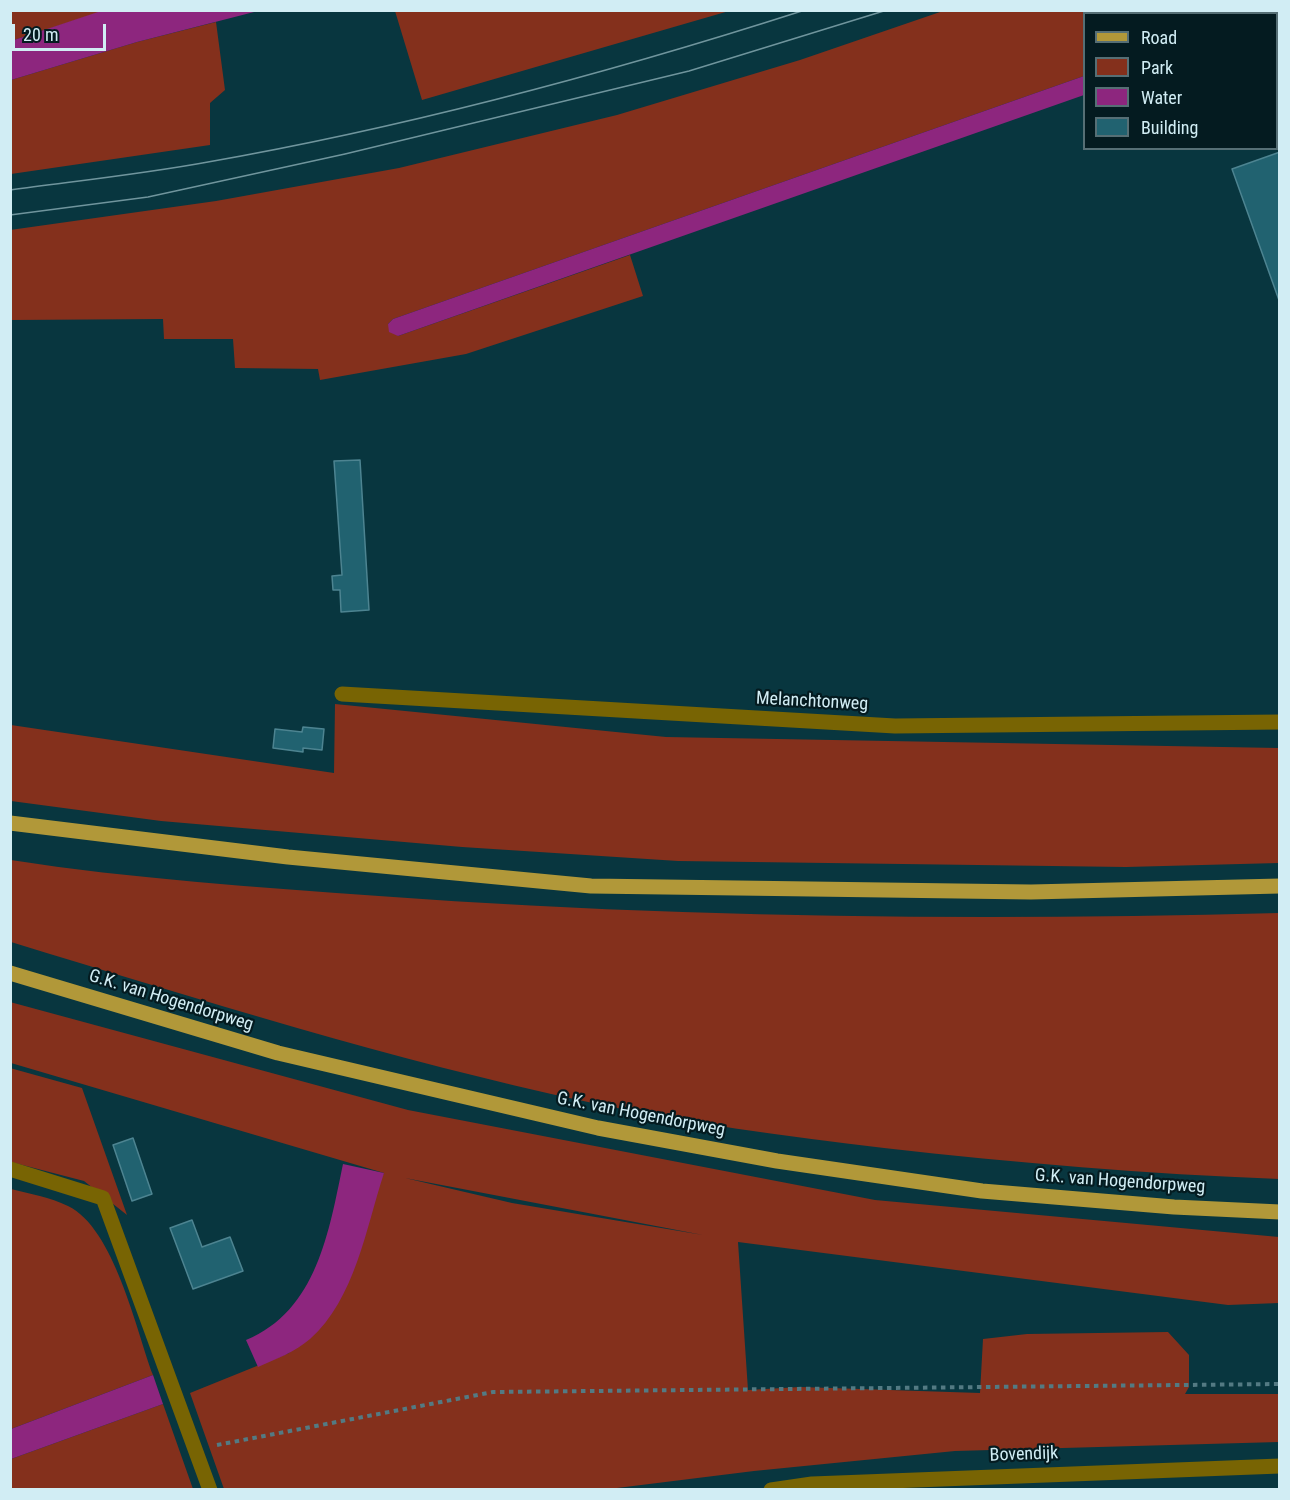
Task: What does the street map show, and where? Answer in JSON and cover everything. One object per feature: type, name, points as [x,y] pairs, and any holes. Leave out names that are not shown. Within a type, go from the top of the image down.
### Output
[{"type":"main road","points":[[10,823],[288,858],[591,886],[1031,892],[1280,886]]},
{"type":"main road","name":"G.K. van Hogendorpweg","points":[[10,973],[278,1053],[598,1128],[777,1161],[982,1191],[1174,1207],[1280,1212]]},
{"type":"street","name":"Melanchtonweg","points":[[342,694],[895,726],[1280,722]]},
{"type":"street","points":[[10,1169],[103,1198],[210,1490]]},
{"type":"street","name":"Bovendijk","points":[[771,1490],[812,1484],[1280,1466]]},
{"type":"path","points":[[195,1450],[494,1392],[1280,1384]]},
{"type":"green space","points":[[395,10],[729,11],[422,100]]},
{"type":"green space","points":[[10,11],[104,11],[11,41]]},
{"type":"green space","points":[[943,11],[1270,11],[1083,12],[1083,76],[393,319],[388,324],[398,336],[630,255],[643,296],[466,354],[320,380],[318,369],[235,368],[233,339],[164,339],[163,319],[11,320],[10,230],[216,201],[399,168],[617,115],[800,60]]},
{"type":"green space","points":[[216,22],[225,90],[210,103],[210,145],[11,174],[11,80],[137,42]]},
{"type":"green space","points":[[335,704],[666,737],[1279,748],[1279,863],[1126,867],[678,861],[462,847],[161,821],[11,801],[11,725],[334,773]]},
{"type":"green space","points":[[11,860],[241,886],[604,909],[942,917],[1279,913],[1279,1179],[1032,1163],[810,1139],[625,1110],[442,1067],[297,1028],[11,942]]},
{"type":"green space","points":[[10,1002],[408,1110],[875,1200],[1279,1237],[1279,1303],[1228,1305],[738,1242],[748,1390],[800,1387],[980,1393],[983,1339],[1027,1334],[1168,1332],[1189,1355],[1189,1387],[1185,1394],[1279,1394],[1279,1442],[955,1451],[754,1471],[609,1489],[224,1489],[190,1393],[289,1353],[384,1173],[11,1063]],"holes":[[[405,1178],[703,1235],[512,1203]]]},
{"type":"green space","points":[[10,1068],[82,1088],[127,1215],[84,1181],[11,1162]]},
{"type":"green space","points":[[11,1189],[68,1206],[84,1218],[98,1235],[111,1257],[131,1307],[153,1375],[11,1429]]},
{"type":"green space","points":[[163,1404],[193,1489],[11,1489],[11,1459]]},
{"type":"water","points":[[104,10],[258,11],[137,42],[11,80],[11,41]]},
{"type":"water","points":[[1083,76],[1083,95],[398,336],[389,332],[388,324],[393,319]]},
{"type":"water","points":[[343,1164],[384,1173],[357,1262],[338,1304],[310,1339],[292,1351],[258,1367],[246,1340],[270,1327],[289,1310],[304,1289],[325,1241]]},
{"type":"water","points":[[153,1375],[163,1404],[11,1459],[11,1429]]},
{"type":"building","points":[[1280,152],[1280,303],[1232,169]]},
{"type":"building","points":[[360,460],[369,610],[341,612],[340,590],[333,590],[332,576],[342,575],[334,461]]},
{"type":"building","points":[[303,727],[324,729],[322,750],[303,748],[303,752],[273,748],[275,729],[302,732]]},
{"type":"building","points":[[133,1138],[152,1194],[132,1201],[113,1145]]},
{"type":"building","points":[[192,1220],[202,1247],[230,1237],[243,1271],[193,1289],[170,1228]]},
{"type":"tram line","points":[[10,190],[184,166],[358,132],[584,76],[805,10]]},
{"type":"tram line","points":[[10,215],[148,197],[345,154],[689,71],[887,10]]}]
